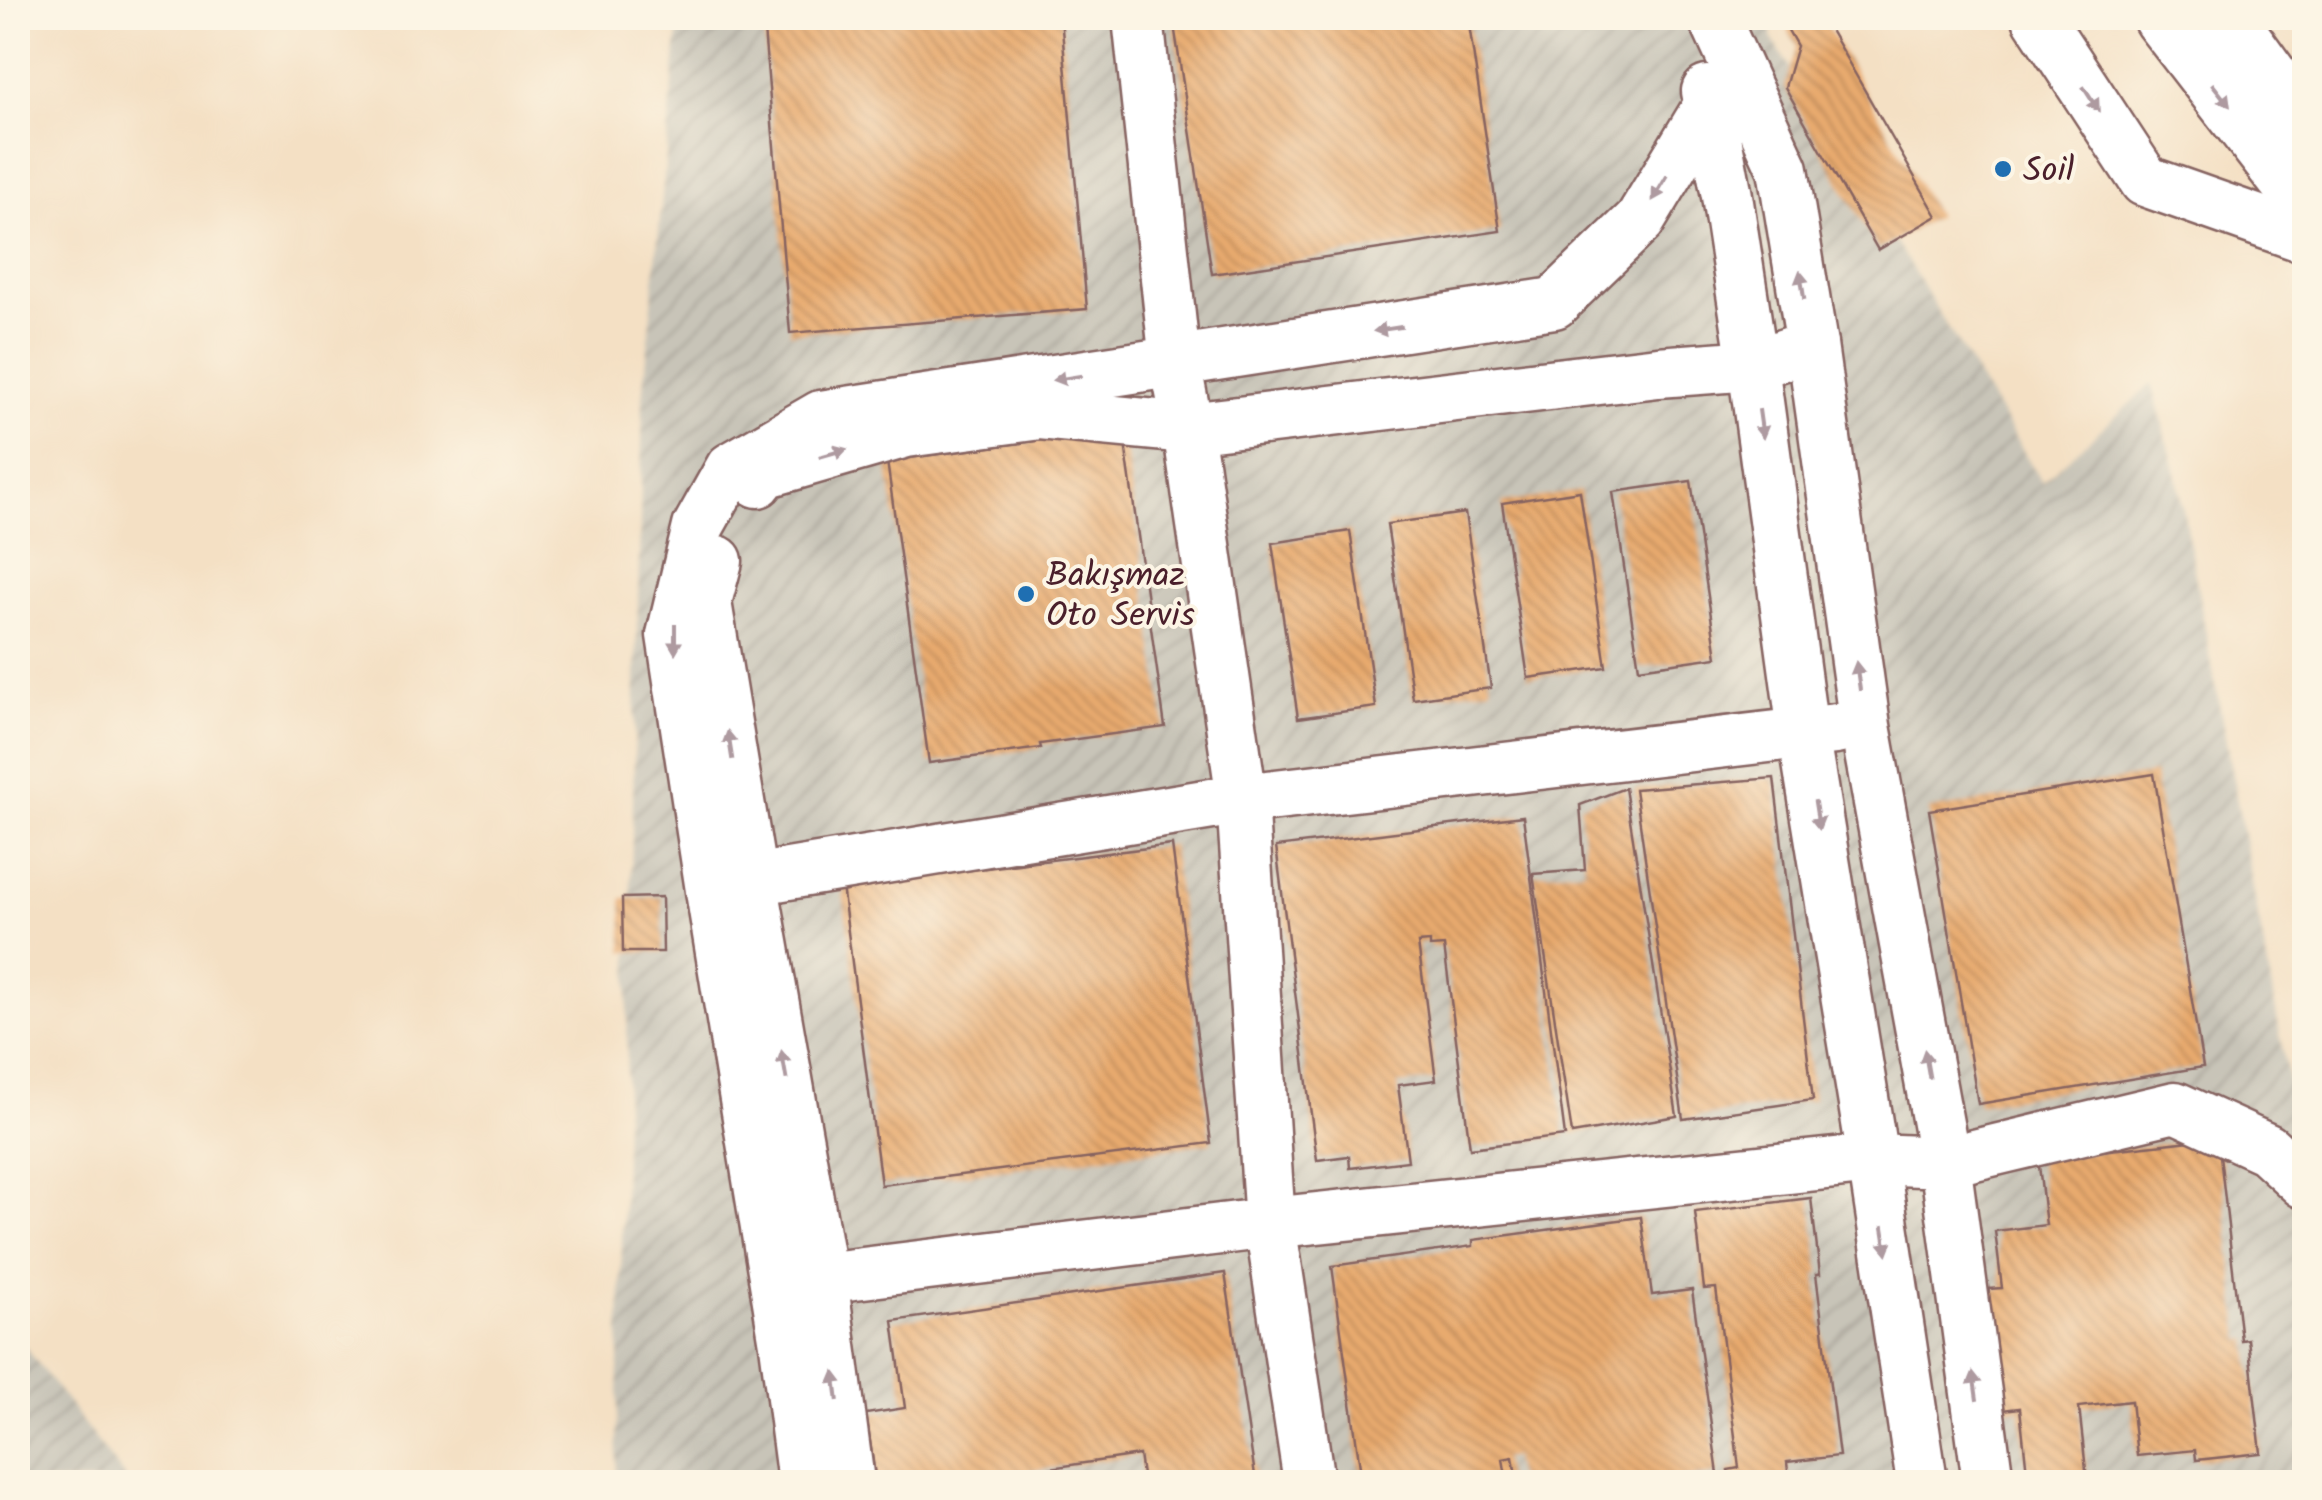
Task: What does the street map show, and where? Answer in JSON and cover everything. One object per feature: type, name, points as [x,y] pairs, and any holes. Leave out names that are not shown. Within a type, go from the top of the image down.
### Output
[{"type":"main road","points":[[2162,18],[2304,203]]},
{"type":"main road","points":[[2228,18],[2304,123]]},
{"type":"street","points":[[1138,18],[1176,362],[1242,799],[1270,1223],[1309,1482]]},
{"type":"street","points":[[1693,18],[1728,196],[1803,732],[1922,1482]]},
{"type":"street","points":[[1714,18],[1783,169],[1866,726],[1945,1162],[1988,1482]]},
{"type":"street","points":[[2038,18],[2145,181],[2304,237]]},
{"type":"street","points":[[849,1482],[822,1278],[672,635],[698,527],[731,468],[821,416],[1554,303],[1640,220],[1710,104]]},
{"type":"street","points":[[803,1482],[732,888],[706,602],[725,532],[764,473],[906,432],[1040,414],[1188,428],[1658,372],[1753,365],[1812,345]]},
{"type":"street","points":[[732,888],[1242,799],[1866,726]]},
{"type":"street","points":[[822,1278],[1270,1223],[1873,1159],[1945,1162],[2175,1107],[2268,1149],[2304,1183]]},
{"type":"street","points":[[785,1344],[822,1278]]},
{"type":"shaded area","points":[[679,18],[1772,18],[1771,37],[2042,482],[2152,384],[2177,477],[2296,1120],[2304,1128],[2304,1482],[616,1482],[643,398]]},
{"type":"shaded area","points":[[18,1337],[128,1482],[18,1482]]},
{"type":"building","points":[[763,18],[1061,18],[1087,309],[790,333]]},
{"type":"building","points":[[1173,18],[1468,18],[1500,231],[1212,274]]},
{"type":"building","points":[[1781,18],[1823,18],[1937,216],[1878,250],[1785,87],[1797,46]]},
{"type":"building","name":"Bakışmaz Oto Servis","points":[[1123,429],[1165,727],[929,763],[887,461]]},
{"type":"building","points":[[1691,481],[1717,657],[1639,668],[1613,492]]},
{"type":"building","points":[[1580,491],[1606,667],[1528,678],[1502,503]]},
{"type":"building","points":[[1465,513],[1491,688],[1413,699],[1387,524]]},
{"type":"building","points":[[1350,531],[1376,707],[1298,718],[1272,543]]},
{"type":"building","points":[[2154,774],[2203,1067],[1978,1104],[1929,810]]},
{"type":"building","points":[[1774,778],[1813,1100],[1683,1119],[1635,789]]},
{"type":"building","points":[[1625,788],[1677,1116],[1572,1134],[1533,874],[1585,870],[1580,805]]},
{"type":"building","points":[[1523,816],[1565,1136],[1470,1148],[1444,946],[1418,943],[1436,1080],[1398,1085],[1408,1161],[1350,1168],[1349,1156],[1317,1160],[1276,847]]},
{"type":"building","points":[[1172,845],[1211,1143],[881,1185],[842,886]]},
{"type":"building","points":[[662,897],[663,952],[623,952],[622,898]]},
{"type":"building","points":[[2218,1138],[2241,1340],[2248,1339],[2261,1453],[2196,1460],[2195,1450],[2137,1456],[2131,1401],[2079,1407],[2087,1479],[2028,1482],[2020,1408],[2002,1410],[1988,1289],[2002,1288],[1995,1231],[2046,1225],[2038,1158]]},
{"type":"building","points":[[1811,1198],[1820,1274],[1816,1274],[1839,1456],[1787,1462],[1789,1482],[1729,1482],[1728,1470],[1739,1468],[1716,1288],[1704,1289],[1695,1212]]},
{"type":"building","points":[[1641,1217],[1652,1295],[1692,1290],[1718,1474],[1659,1482],[1517,1482],[1513,1457],[1503,1459],[1507,1482],[1362,1482],[1332,1266],[1473,1246],[1473,1240]]},
{"type":"building","points":[[1225,1273],[1256,1482],[1143,1482],[1139,1455],[1030,1471],[1032,1482],[876,1482],[866,1414],[905,1408],[893,1321]]},
{"type":"place","name":"Soil","points":[[2003,169]]},
{"type":"place","name":"Bakışmaz Oto Servis","points":[[1026,594]]}]
